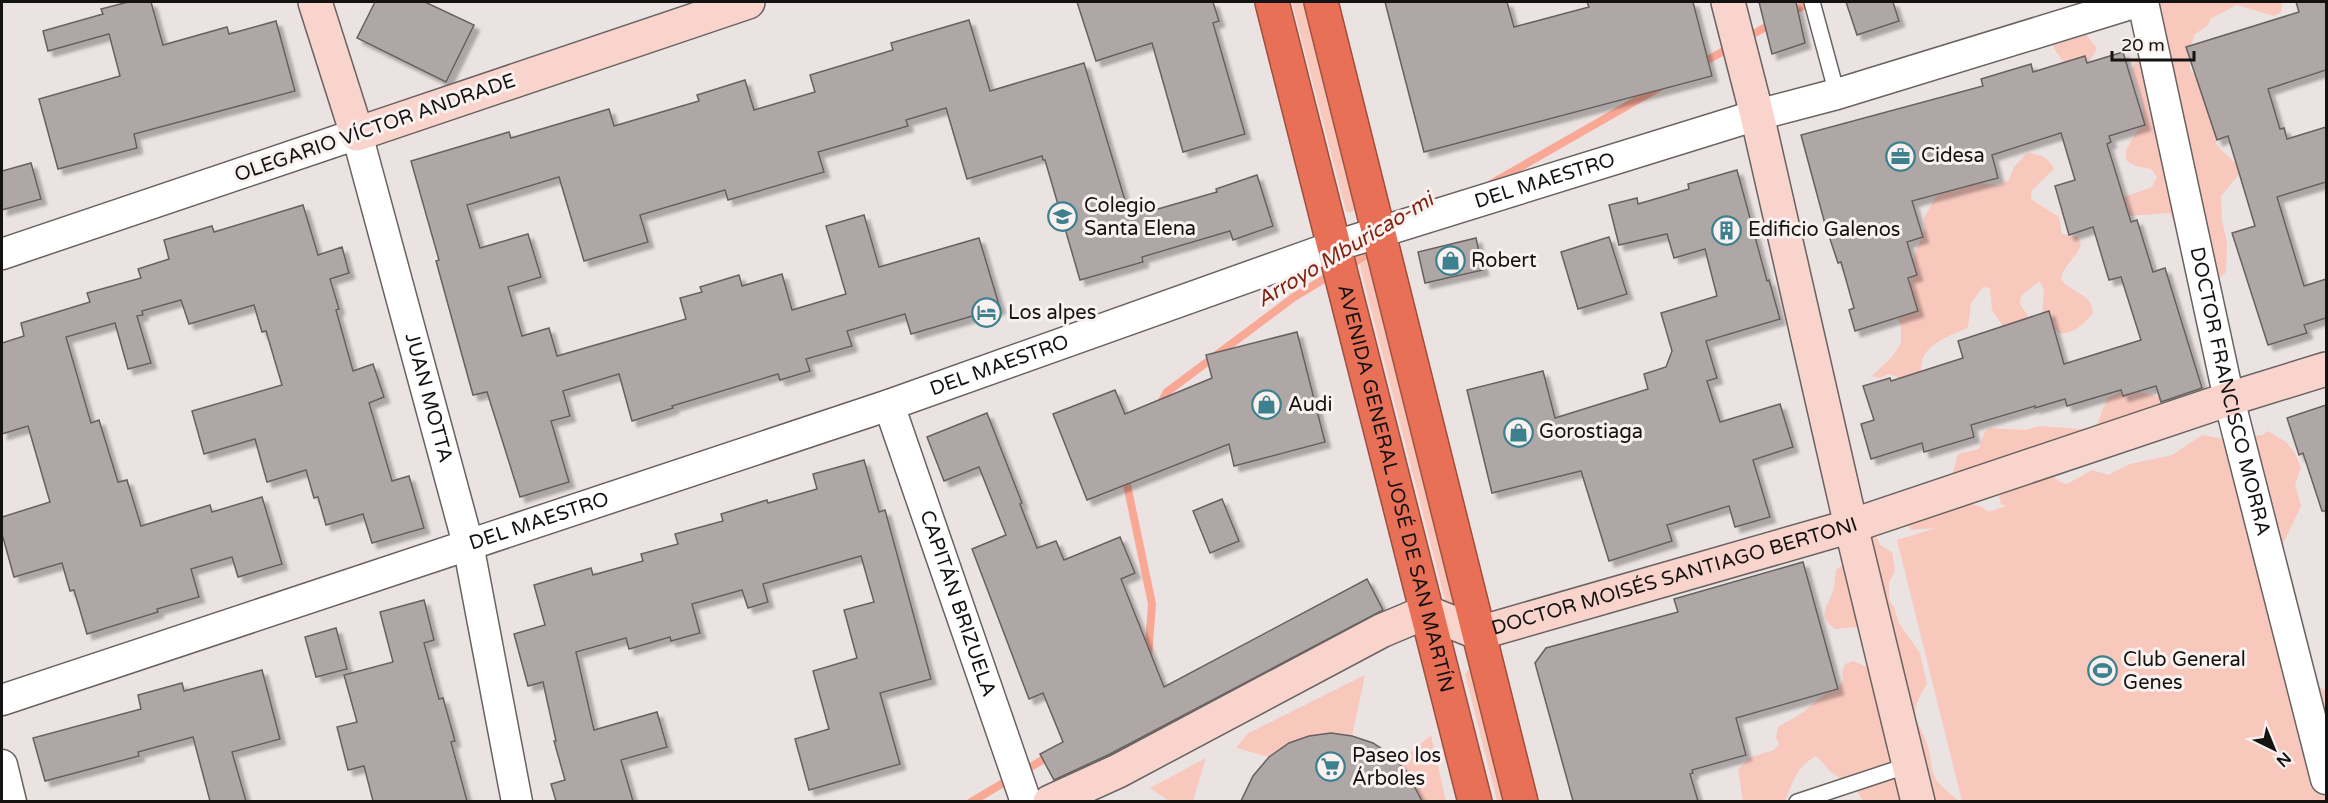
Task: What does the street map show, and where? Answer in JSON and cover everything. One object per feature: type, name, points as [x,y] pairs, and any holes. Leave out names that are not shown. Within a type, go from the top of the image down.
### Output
[{"type":"highway","name":"AVENIDA GENERAL JOSÉ DE SAN MARTÍN","points":[[1272,2],[1475,801]]},
{"type":"highway","points":[[1321,2],[1521,801]]},
{"type":"street","name":"JUAN MOTTA","points":[[315,2],[357,134],[468,544],[517,801]]},
{"type":"street","name":"OLEGARIO VÍCTOR ANDRADE","points":[[2,254],[748,2]]},
{"type":"street","points":[[1728,2],[1757,115],[1851,526],[1918,801]]},
{"type":"street","name":"DEL MAESTRO","points":[[2,700],[889,405],[1335,246],[1757,115],[1837,94],[2137,2]]},
{"type":"street","name":"DOCTOR FRANCISCO MORRA","points":[[2143,2],[2229,399],[2326,779]]},
{"type":"street","name":"DOCTOR MOISÉS SANTIAGO BERTONI","points":[[1426,612],[1479,633],[1851,526],[2229,399],[2326,369]]},
{"type":"street","name":"CAPITÁN BRIZUELA","points":[[889,405],[1026,801]]},
{"type":"street","points":[[1050,801],[1118,771],[1381,631],[1426,612]]},
{"type":"street","points":[[2,765],[10,801]]},
{"type":"lane","points":[[1812,2],[1837,94]]},
{"type":"lane","points":[[1797,801],[1910,765]]},
{"type":"shaded area","points":[[1292,2],[1304,2],[1356,209],[1350,213],[1346,211]]},
{"type":"shaded area","points":[[2154,2],[2282,3],[2281,12],[2274,16],[2237,5],[2210,19],[2208,25],[2195,34],[2190,49],[2190,70],[2200,80],[2216,143],[2241,172],[2221,196],[2222,220],[2227,242],[2226,272],[2216,281],[2180,238],[2170,213],[2129,216],[2121,202],[2124,197],[2152,187],[2157,177],[2151,169],[2135,166],[2126,160],[2126,150],[2141,124],[2143,108],[2132,69],[2142,45]]},
{"type":"shaded area","points":[[2083,31],[2097,48],[2080,70],[2069,69],[2056,51],[2052,39]]},
{"type":"shaded area","points":[[2027,153],[2043,157],[2054,169],[2032,190],[2031,199],[2059,217],[2062,234],[2078,237],[2081,244],[2079,249],[2064,270],[2061,279],[2089,301],[2093,313],[2074,330],[2059,333],[2042,315],[2044,289],[2039,281],[2021,296],[2020,304],[2028,316],[2029,323],[2006,331],[1992,310],[1990,288],[1983,287],[1971,303],[1968,328],[1942,339],[1929,349],[1921,364],[1921,374],[1901,384],[1897,377],[1889,374],[1880,378],[1872,376],[1892,357],[1901,343],[1901,326],[1898,319],[1911,280],[1913,259],[1925,229],[1924,218],[1935,198],[1949,185],[1977,178],[1986,184],[2000,185],[2009,180],[2014,167]]},
{"type":"shaded area","points":[[1367,261],[1370,264],[1459,609],[1448,612],[1360,266],[1362,262]]},
{"type":"shaded area","points":[[2126,389],[2160,397],[2164,406],[2134,447],[2128,451],[1952,475],[1958,454],[1979,449],[1984,433],[1989,428],[2025,430],[2040,426],[2091,430],[2097,425],[2107,398]]},
{"type":"shaded area","name":"Club General Genes","points":[[2268,431],[2286,442],[2295,453],[2301,467],[2295,485],[2301,506],[2281,548],[2281,664],[2326,691],[2326,801],[1962,801],[1897,540],[1936,528],[1911,530],[1905,523],[1959,505],[1970,504],[1988,512],[2006,506],[2001,504],[1999,497],[2002,491],[2027,485],[2051,474],[2060,482],[2067,484],[2092,470],[2108,475],[2130,464],[2172,455],[2202,435],[2224,439],[2263,435]]},
{"type":"shaded area","points":[[1867,533],[1875,534],[1880,545],[1892,552],[1895,571],[1889,582],[1889,600],[1899,623],[1920,653],[1927,684],[1916,705],[1916,718],[1929,750],[1935,778],[1959,801],[1862,801],[1853,787],[1830,771],[1816,756],[1800,770],[1785,801],[1743,801],[1738,769],[1751,757],[1774,750],[1779,744],[1776,737],[1778,727],[1802,713],[1825,694],[1837,689],[1843,680],[1842,672],[1845,664],[1853,661],[1867,667],[1879,665],[1868,626],[1835,629],[1826,619],[1825,614],[1833,590],[1836,570],[1855,556]]},
{"type":"shaded area","points":[[1468,670],[1473,670],[1508,801],[1497,801],[1465,674]]},
{"type":"shaded area","points":[[1365,675],[1352,736],[1328,735],[1308,738],[1289,745],[1269,757],[1236,748],[1247,734]]},
{"type":"shaded area","points":[[1431,735],[1446,801],[1419,801],[1416,790],[1398,763]]},
{"type":"shaded area","points":[[1206,758],[1193,801],[1169,801],[1150,788]]},
{"type":"building","points":[[128,2],[151,2],[163,45],[227,27],[229,34],[276,21],[295,91],[134,134],[137,148],[58,169],[39,99],[120,76],[109,34],[48,51],[43,31],[103,14],[101,9]]},
{"type":"building","points":[[375,2],[425,2],[474,25],[446,82],[357,38]]},
{"type":"building","points":[[1077,2],[1213,2],[1219,21],[1213,23],[1245,134],[1183,152],[1152,43],[1096,61]]},
{"type":"building","points":[[1385,2],[1507,2],[1514,27],[1589,7],[1587,2],[1693,2],[1712,76],[1424,152]]},
{"type":"building","points":[[1759,2],[1796,2],[1805,43],[1772,54]]},
{"type":"building","points":[[1846,2],[1893,2],[1899,21],[1857,35]]},
{"type":"building","points":[[2296,2],[2326,2],[2326,70],[2268,89],[2280,129],[2284,128],[2287,139],[2326,127],[2326,182],[2277,197],[2304,286],[2326,279],[2326,318],[2304,325],[2307,333],[2268,345],[2232,233],[2255,226],[2228,136],[2217,140],[2186,47],[2299,12]]},
{"type":"building","points":[[969,20],[990,91],[1084,63],[1130,217],[1217,192],[1216,189],[1257,175],[1273,226],[1233,240],[1230,231],[1142,257],[1143,262],[1080,280],[1042,156],[967,179],[946,108],[906,120],[908,126],[818,152],[824,172],[728,200],[725,190],[640,215],[648,242],[584,261],[559,177],[467,205],[480,248],[528,234],[541,277],[508,287],[522,336],[549,328],[557,356],[686,319],[680,298],[702,292],[700,287],[739,275],[742,286],[782,274],[792,310],[846,294],[826,226],[864,215],[879,267],[979,238],[1000,308],[911,334],[905,314],[847,331],[852,346],[806,359],[810,371],[780,380],[778,374],[672,406],[673,408],[632,421],[619,374],[563,391],[570,416],[551,421],[569,482],[520,497],[487,392],[473,395],[411,161],[509,132],[511,138],[609,109],[614,126],[699,101],[697,95],[745,80],[754,110],[815,92],[810,75],[893,50],[891,43]]},
{"type":"building","points":[[2123,52],[2145,125],[2109,136],[2111,142],[2107,144],[2131,222],[2137,220],[2153,272],[2165,268],[2202,388],[2161,402],[2156,386],[2123,396],[2121,390],[2067,406],[2065,399],[1971,425],[1974,437],[1924,452],[1922,443],[1871,459],[1861,424],[1874,420],[1863,386],[1890,378],[1891,381],[1963,358],[1958,341],[2049,311],[2064,364],[2141,340],[2121,277],[2109,280],[2093,227],[2069,235],[2055,186],[2075,180],[2061,133],[1992,155],[1998,178],[1912,201],[1923,237],[1907,242],[1917,275],[1908,278],[1918,311],[1855,331],[1849,310],[1854,308],[1841,262],[1838,263],[1825,224],[1801,135],[1983,86],[1981,79],[2031,64],[2033,72],[2085,56],[2087,63]]},
{"type":"building","points":[[31,163],[41,199],[2,210],[2,171]]},
{"type":"building","points":[[1737,170],[1767,281],[1769,280],[1780,319],[1706,341],[1717,378],[1707,381],[1720,422],[1780,404],[1793,447],[1753,460],[1770,517],[1735,527],[1729,506],[1667,525],[1672,541],[1609,561],[1581,471],[1492,493],[1467,390],[1543,371],[1555,418],[1648,389],[1644,374],[1666,367],[1672,351],[1661,313],[1717,296],[1705,249],[1674,258],[1667,234],[1619,245],[1609,205],[1637,198],[1638,204],[1689,189],[1688,184]]},
{"type":"building","points":[[303,205],[318,255],[342,247],[349,273],[330,279],[353,371],[373,364],[384,397],[369,403],[392,481],[409,476],[424,528],[372,543],[363,514],[326,525],[318,497],[314,498],[306,470],[267,482],[255,439],[204,454],[192,411],[282,385],[266,331],[262,332],[254,305],[189,324],[181,300],[142,311],[143,315],[137,316],[151,363],[128,369],[115,323],[66,337],[91,423],[99,420],[118,482],[127,480],[141,526],[210,505],[212,512],[262,497],[282,564],[238,577],[232,557],[191,569],[199,597],[87,634],[74,590],[70,591],[62,563],[14,577],[2,534],[2,517],[50,502],[28,426],[2,434],[2,343],[24,336],[21,323],[90,302],[87,293],[141,278],[138,269],[169,259],[164,240],[212,226],[214,232]]},
{"type":"building","points":[[1609,237],[1627,294],[1578,309],[1561,252]]},
{"type":"building","points":[[1476,238],[1483,270],[1425,283],[1418,252]]},
{"type":"building","points":[[1297,332],[1325,442],[1234,466],[1229,444],[1087,500],[1053,414],[1115,390],[1125,414],[1212,378],[1206,355]]},
{"type":"building","points":[[2326,405],[2326,511],[2322,511],[2303,453],[2299,455],[2287,418]]},
{"type":"building","points":[[987,413],[1037,548],[1056,541],[1064,560],[1120,537],[1135,573],[1121,579],[1164,687],[1367,579],[1383,610],[1110,754],[1054,780],[1040,754],[1063,742],[1043,693],[1029,699],[972,549],[1006,535],[979,467],[944,481],[927,437]]},
{"type":"building","points":[[864,460],[879,512],[885,510],[931,679],[880,693],[900,764],[809,790],[795,739],[829,729],[813,671],[857,658],[844,610],[874,602],[861,556],[763,584],[768,602],[748,608],[742,590],[692,604],[700,633],[671,641],[670,637],[629,649],[626,638],[576,652],[594,730],[657,712],[667,747],[621,760],[633,801],[556,801],[551,784],[565,780],[554,741],[556,741],[543,682],[528,686],[514,634],[545,625],[534,585],[591,568],[593,575],[643,561],[641,554],[678,544],[675,534],[723,521],[721,514],[767,500],[768,503],[817,489],[813,474]]},
{"type":"building","points":[[1222,499],[1239,541],[1210,553],[1193,511]]},
{"type":"building","points":[[1803,562],[1838,689],[1736,718],[1746,755],[1692,770],[1693,773],[1690,774],[1698,801],[1573,801],[1535,663],[1546,648],[1678,612],[1674,599]]},
{"type":"building","points":[[424,600],[434,640],[424,643],[439,699],[443,698],[455,741],[451,742],[467,801],[373,801],[364,766],[348,770],[337,727],[357,722],[344,675],[393,662],[380,612]]},
{"type":"building","points":[[336,628],[347,669],[316,677],[305,637]]},
{"type":"building","points":[[262,670],[280,739],[232,752],[246,801],[210,801],[193,737],[138,752],[139,756],[45,781],[33,738],[141,709],[138,695],[182,683],[184,691]]},
{"type":"building","name":"Paseo los Árboles","points":[[1331,733],[1352,736],[1373,743],[1391,755],[1406,771],[1422,801],[1241,801],[1253,776],[1269,757],[1289,743],[1309,736]]},
{"type":"waterway","name":"Arroyo Mburicao-mi","points":[[1788,14],[1810,2]]},
{"type":"waterway","name":"Arroyo Mburicao-mi","points":[[1744,39],[1775,22]]},
{"type":"waterway","name":"Arroyo Mburicao-mi","points":[[1700,64],[1733,46]]},
{"type":"waterway","name":"Arroyo Mburicao-mi","points":[[1489,185],[1660,87]]},
{"type":"waterway","name":"Arroyo Mburicao-mi","points":[[1346,267],[1376,250]]},
{"type":"waterway","name":"Arroyo Mburicao-mi","points":[[1159,406],[1167,392],[1294,297],[1334,273]]},
{"type":"waterway","name":"Arroyo Mburicao-mi","points":[[1125,475],[1152,604],[1148,657]]},
{"type":"waterway","name":"Arroyo Mburicao-mi","points":[[971,802],[1051,755]]},
{"type":"place","name":"Cidesa","points":[[1900,156]]},
{"type":"place","name":"Colegio Santa Elena","points":[[1063,217]]},
{"type":"place","name":"Edificio Galenos","points":[[1727,230]]},
{"type":"place","name":"Robert","points":[[1450,261]]},
{"type":"place","name":"Los alpes","points":[[987,313]]},
{"type":"place","name":"Audi","points":[[1267,405]]},
{"type":"place","name":"Gorostiaga","points":[[1518,432]]},
{"type":"place","name":"Club General Genes","points":[[2102,671]]},
{"type":"place","name":"Paseo los Árboles","points":[[1331,767]]}]
